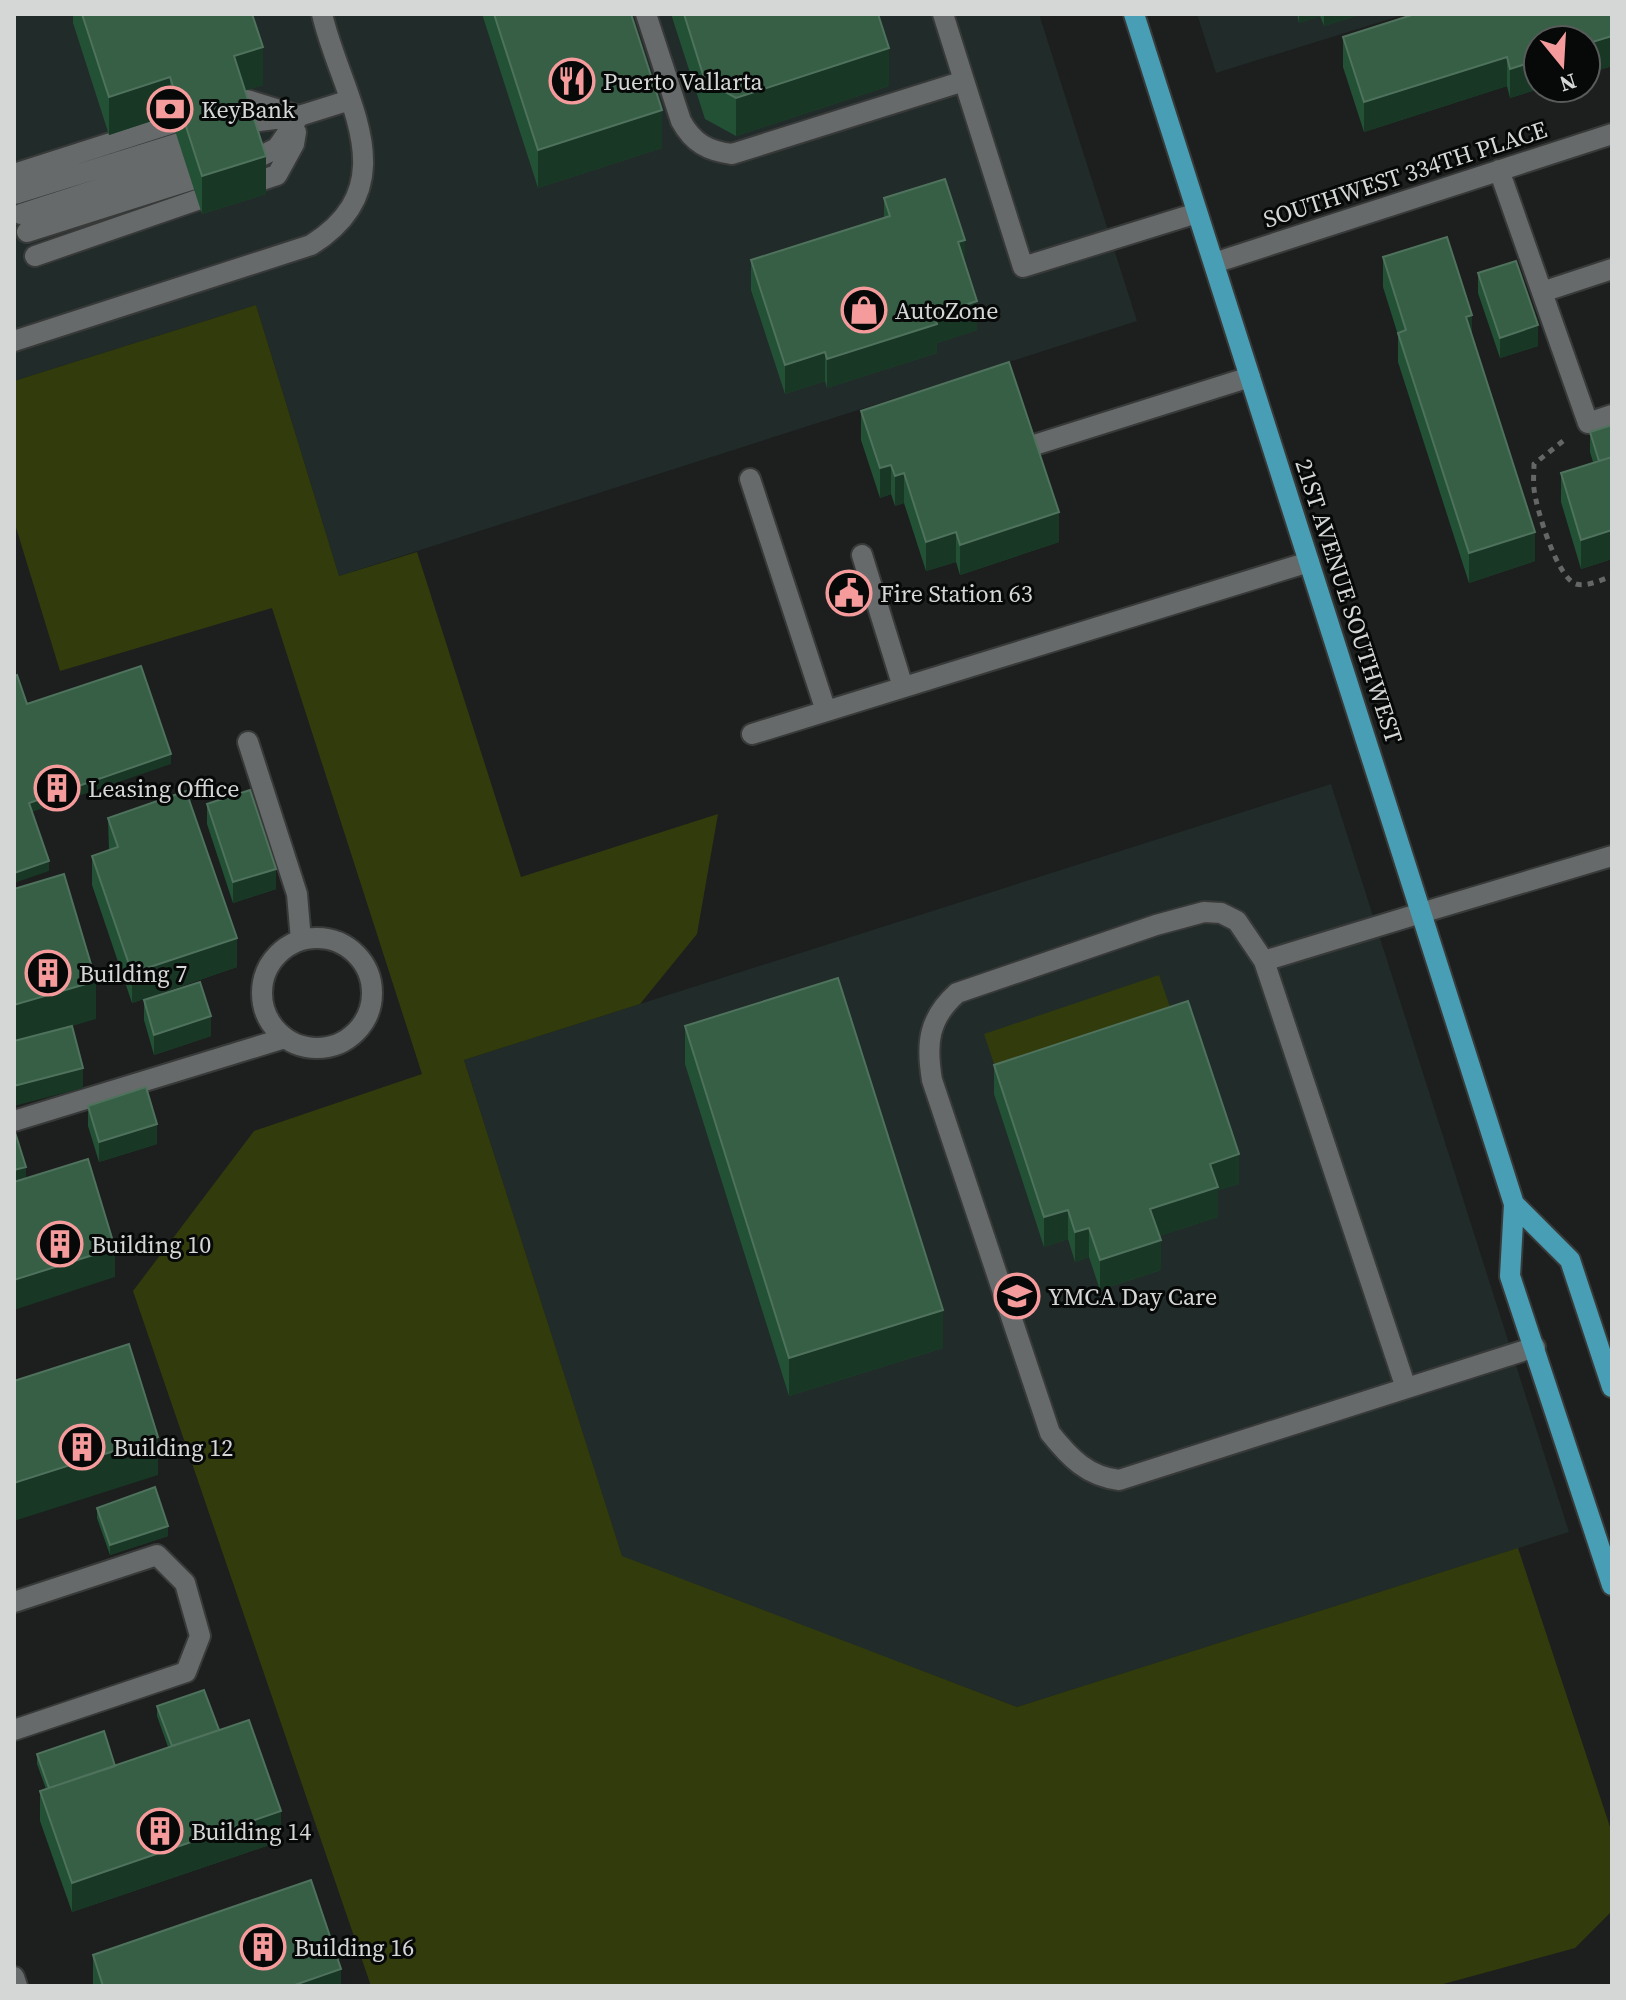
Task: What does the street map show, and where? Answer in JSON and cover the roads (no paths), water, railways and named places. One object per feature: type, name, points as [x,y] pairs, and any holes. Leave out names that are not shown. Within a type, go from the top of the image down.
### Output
[{"type":"main road","name":"21ST AVENUE SOUTHWEST","points":[[1134,14],[1514,1204],[1510,1276],[1612,1585]]},
{"type":"main road","name":"21ST AVENUE SOUTHWEST","points":[[1514,1204],[1570,1260],[1612,1387]]},
{"type":"street","points":[[14,341],[311,245],[328,235],[357,196],[363,177],[364,144],[322,14]]},
{"type":"street","points":[[646,14],[681,121],[689,135],[701,146],[718,152],[732,154],[964,81]]},
{"type":"street","points":[[943,14],[1023,267],[1197,213]]},
{"type":"street","points":[[237,102],[247,100],[299,116]]},
{"type":"street","points":[[299,116],[277,148],[249,141],[299,116],[350,100]]},
{"type":"street","points":[[262,180],[277,175],[286,161],[294,144],[299,116]]},
{"type":"street","name":"SOUTHWEST 334TH PLACE","points":[[1214,263],[1612,134]]},
{"type":"street","points":[[19,204],[182,152],[19,204]]},
{"type":"street","points":[[1499,170],[1588,423],[1612,415]]},
{"type":"street","points":[[35,256],[197,200]]},
{"type":"street","points":[[1542,292],[1612,269]]},
{"type":"street","points":[[1028,447],[1250,377]]},
{"type":"street","points":[[750,479],[826,711]]},
{"type":"street","points":[[862,555],[903,687]]},
{"type":"street","points":[[752,734],[1309,562]]},
{"type":"street","points":[[248,742],[297,894],[301,940]]},
{"type":"street","points":[[1264,961],[1612,856]]},
{"type":"street","points":[[1406,1388],[1264,961],[1237,921],[1221,913],[1204,912],[1156,925],[957,993],[943,1005],[934,1023],[928,1058],[932,1080],[1050,1433],[1078,1465],[1092,1473],[1119,1480],[1535,1347]]},
{"type":"street","points":[[321,938],[339,942],[355,953],[366,966],[372,1001],[367,1018],[357,1032],[342,1043],[325,1048],[308,1048],[277,1032],[266,1016],[261,998],[263,979],[271,962],[285,948],[301,940],[321,938]]},
{"type":"street","points":[[14,1121],[285,1038]]},
{"type":"street","points":[[14,1602],[157,1555],[185,1583],[200,1636],[186,1672],[14,1730]]},
{"type":"street","points":[[14,1977],[17,1986]]},
{"type":"place","name":"Puerto Vallarta","points":[[572,81]]},
{"type":"place","name":"KeyBank","points":[[170,109]]},
{"type":"place","name":"AutoZone","points":[[864,310]]},
{"type":"place","name":"Fire Station 63","points":[[849,593]]},
{"type":"place","name":"Leasing Office","points":[[57,788]]},
{"type":"place","name":"Building 7","points":[[48,973]]},
{"type":"place","name":"Building 10","points":[[60,1244]]},
{"type":"place","name":"YMCA Day Care","points":[[1017,1296]]},
{"type":"place","name":"Building 12","points":[[82,1447]]},
{"type":"place","name":"Building 14","points":[[160,1831]]},
{"type":"place","name":"Building 16","points":[[263,1947]]}]
